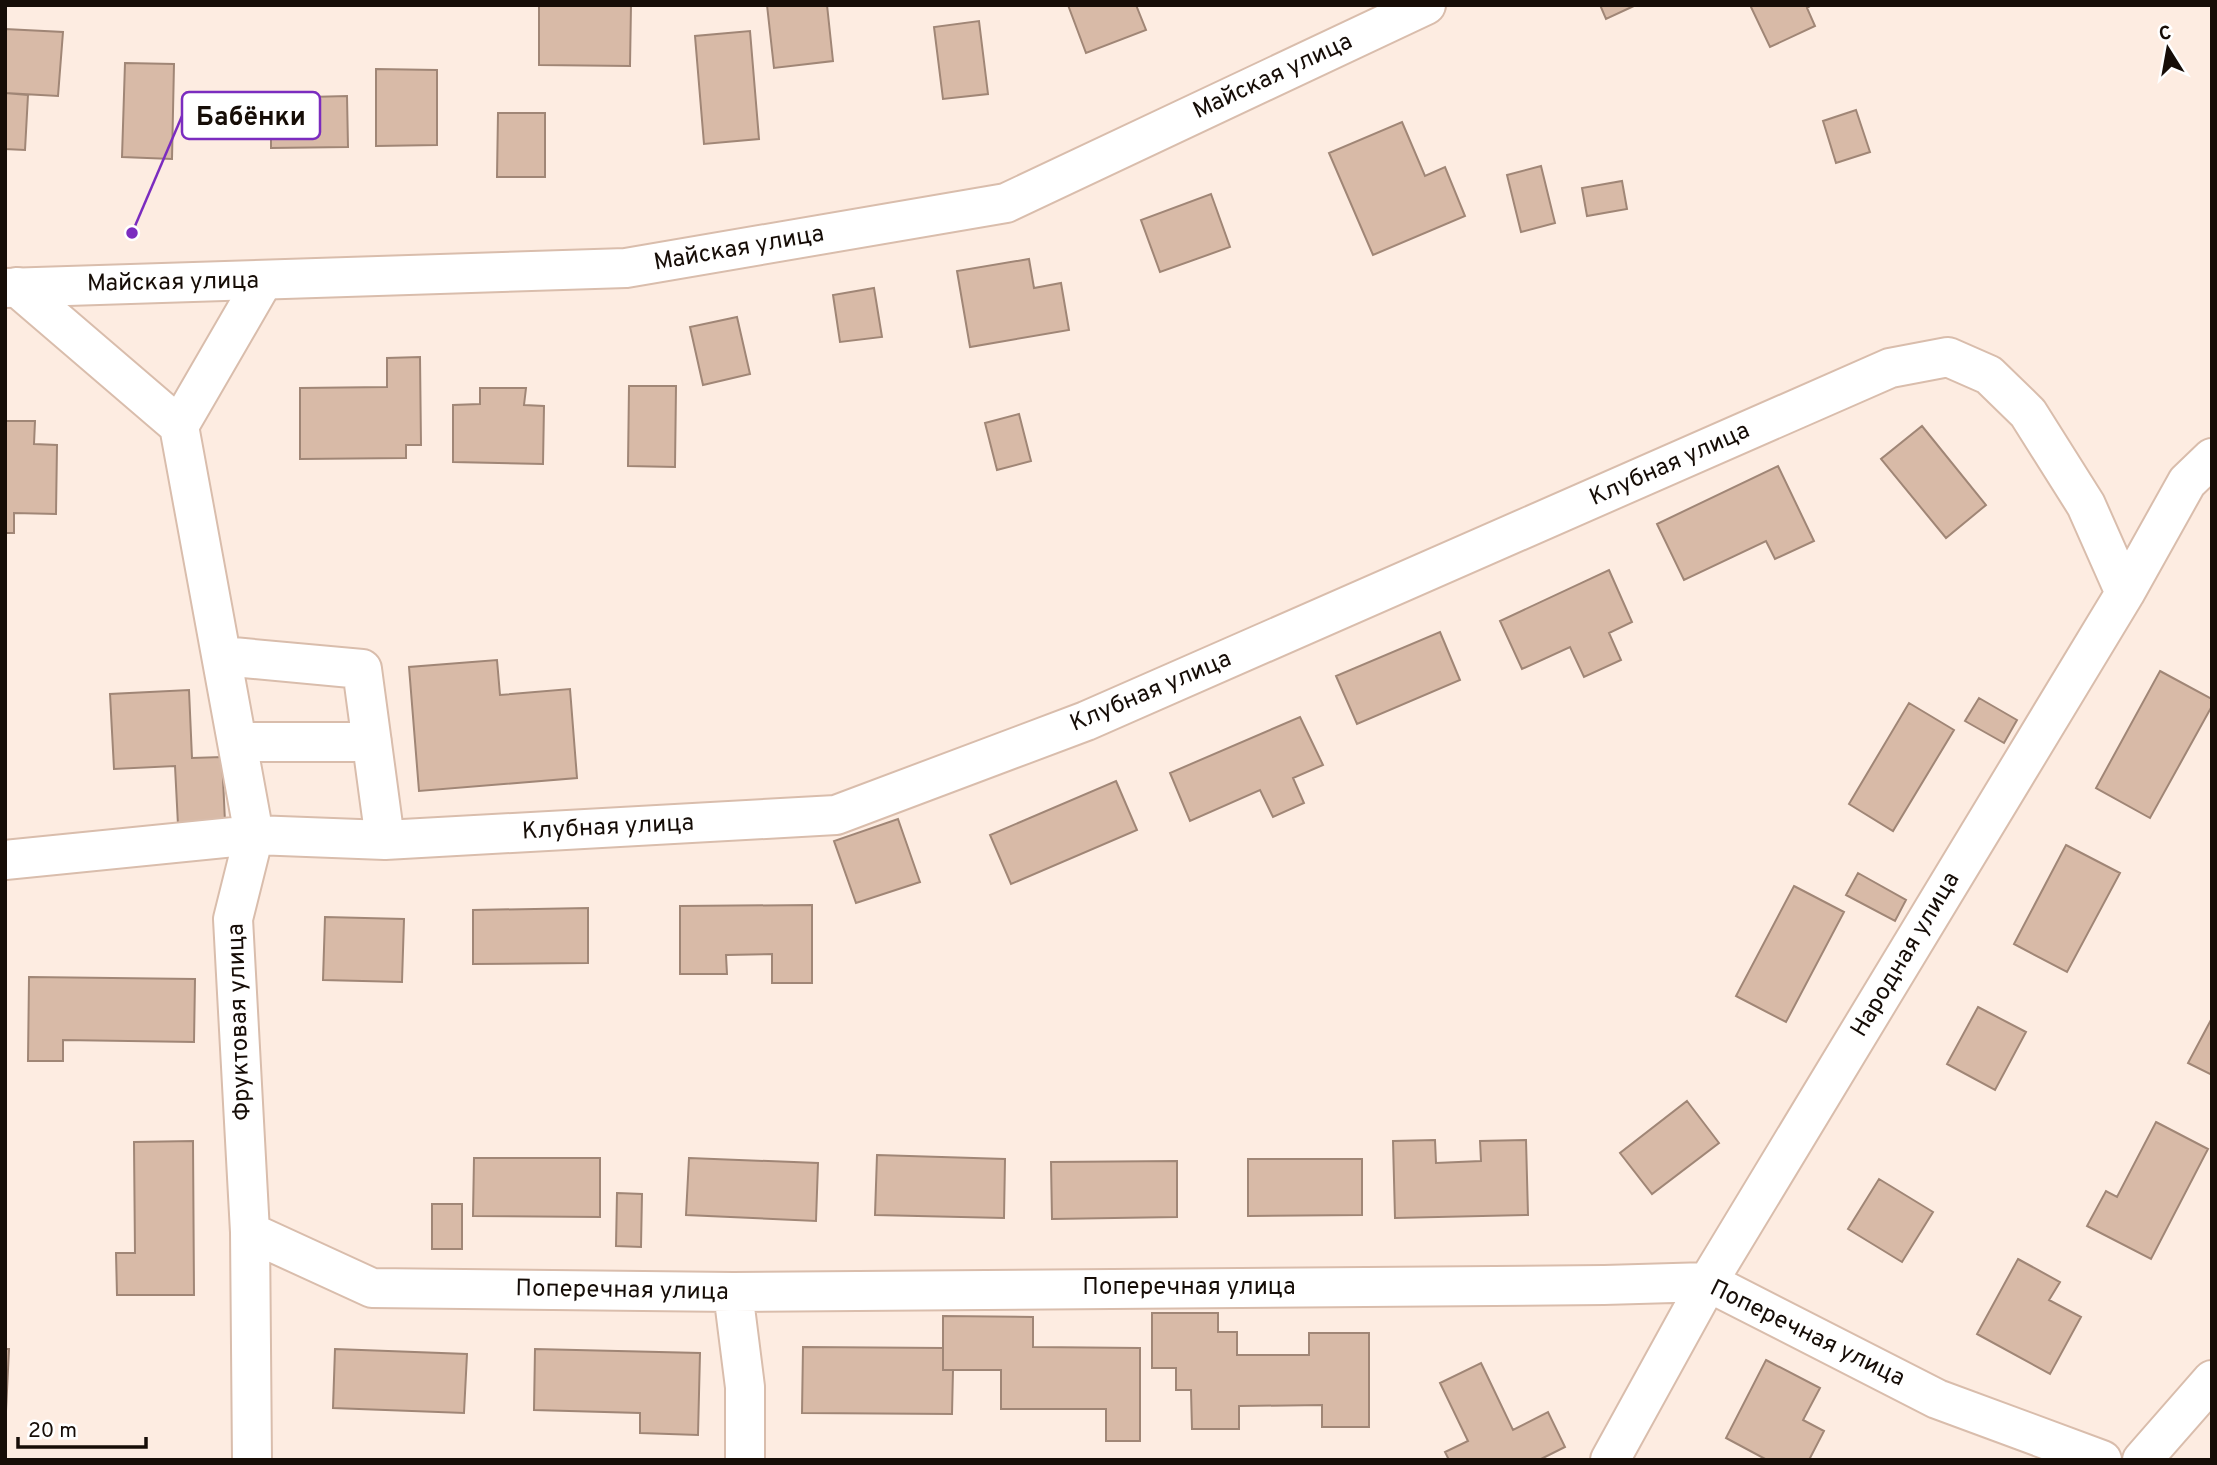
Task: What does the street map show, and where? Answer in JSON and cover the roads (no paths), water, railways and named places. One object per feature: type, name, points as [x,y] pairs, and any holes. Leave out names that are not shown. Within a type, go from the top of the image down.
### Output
[{"type":"street","name":"Майская улица","points":[[11,288],[626,268],[1006,203],[1426,5]]},
{"type":"street","points":[[11,288],[179,426],[263,281]]},
{"type":"street","name":"Клубная улица","points":[[5,860],[254,835],[385,840],[836,815],[1086,721],[1890,368],[1948,357],[1989,375],[2028,413],[2086,505],[2126,593]]},
{"type":"street","name":"Фруктовая улица","points":[[179,426],[254,835],[233,919],[250,1232],[252,1460]]},
{"type":"street","name":"Народная улица","points":[[1611,1460],[1708,1282],[2126,593],[2187,482],[2212,458]]},
{"type":"street","points":[[222,656],[362,669],[385,840]]},
{"type":"street","points":[[237,742],[372,741]]},
{"type":"street","name":"Поперечная улица","points":[[250,1232],[372,1288],[733,1292],[1708,1282],[1937,1399],[2102,1460]]},
{"type":"street","points":[[733,1292],[745,1387],[745,1460]]},
{"type":"street","points":[[2142,1460],[2212,1380]]},
{"type":"place","name":"Бабёнки","points":[[132,233]]}]
